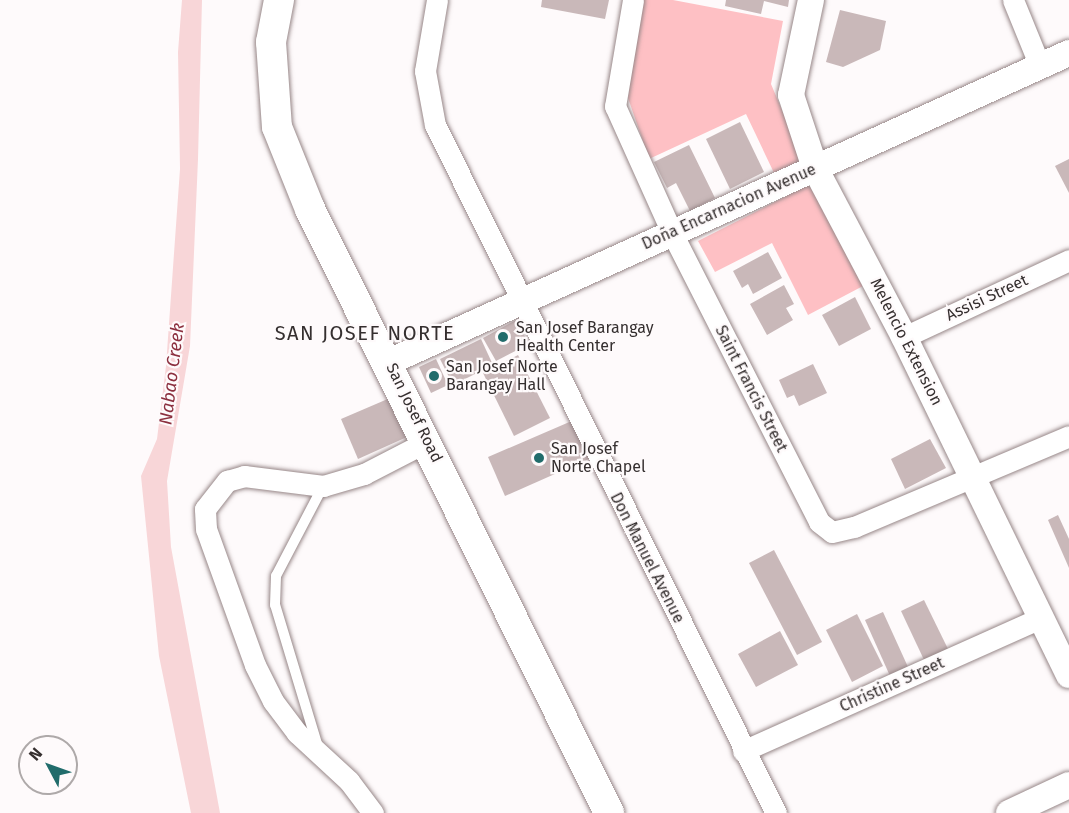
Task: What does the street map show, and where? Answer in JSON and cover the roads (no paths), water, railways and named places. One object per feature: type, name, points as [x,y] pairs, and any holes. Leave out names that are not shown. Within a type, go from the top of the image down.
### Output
[{"type":"main road","name":"San Josef Road","points":[[279,0],[271,42],[277,127],[310,209],[428,441],[609,813]]},
{"type":"street","name":"Don Manuel Avenue","points":[[437,0],[425,71],[435,125],[519,303],[776,813]]},
{"type":"street","name":"Saint Francis Street","points":[[633,0],[615,106],[672,233],[819,522],[832,532],[854,527],[975,479],[1069,436]]},
{"type":"street","name":"Melencio Extension","points":[[811,0],[790,95],[815,168],[904,337],[1069,675]]},
{"type":"street","points":[[1013,0],[1040,66]]},
{"type":"street","name":"Doña Encarnacion Avenue","points":[[388,362],[1069,53]]},
{"type":"street","name":"Assisi Street","points":[[904,337],[1069,260]]},
{"type":"street","points":[[373,813],[355,788],[322,758],[273,700],[255,665],[206,529],[205,509],[227,481],[244,476],[323,486],[364,474],[428,441]]},
{"type":"street","name":"Christine Street","points":[[743,751],[1041,618]]},
{"type":"street","points":[[1009,813],[1069,785]]},
{"type":"lane","points":[[322,758],[275,605],[280,566],[323,486]]},
{"type":"water","name":"Nabao Creek","points":[[182,0],[202,0],[198,159],[190,346],[167,481],[171,547],[220,813],[191,813],[159,656],[141,476],[157,439],[166,366],[180,169],[178,52]]},
{"type":"place","name":"San Josef Barangay Health Center","points":[[503,337]]},
{"type":"place","name":"San Josef Norte Barangay Hall","points":[[434,376]]},
{"type":"place","name":"San Josef Norte Chapel","points":[[539,458]]},
{"type":"district","name":"SAN JOSEF NORTE","points":[[365,333]]}]
